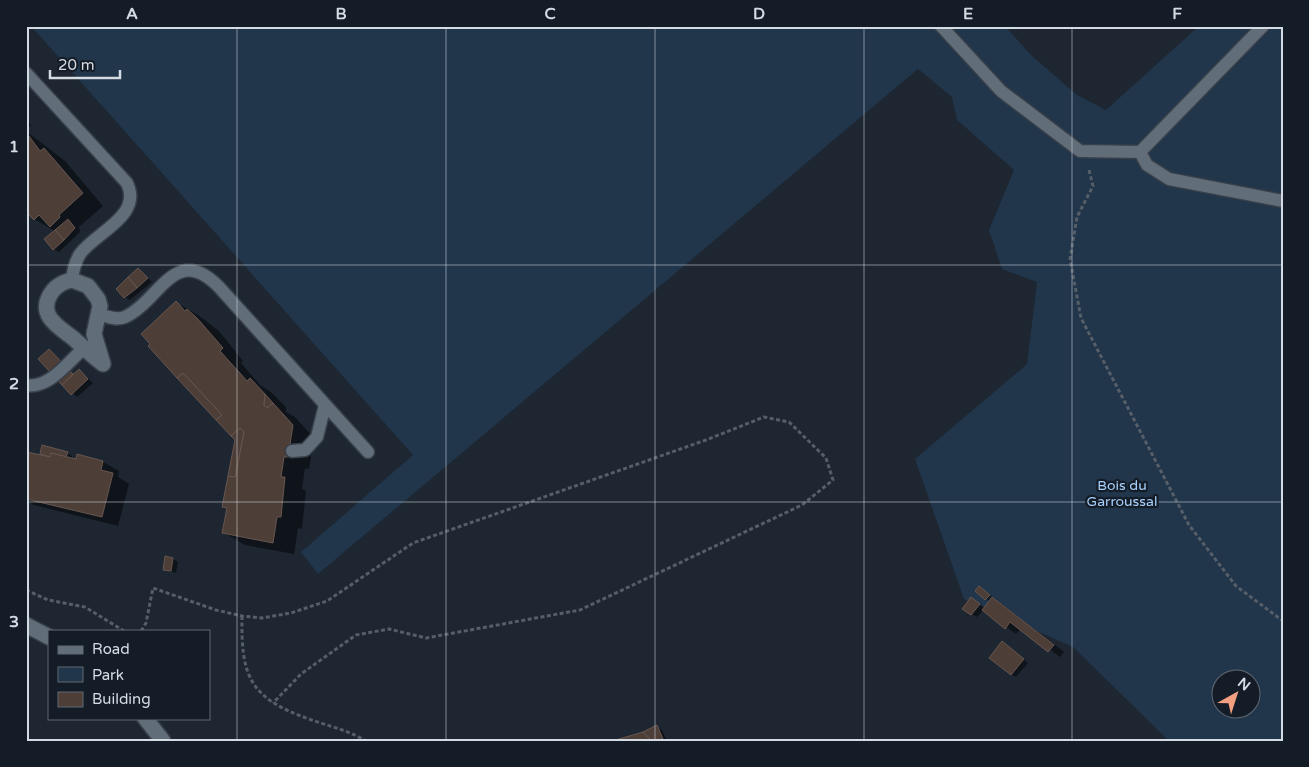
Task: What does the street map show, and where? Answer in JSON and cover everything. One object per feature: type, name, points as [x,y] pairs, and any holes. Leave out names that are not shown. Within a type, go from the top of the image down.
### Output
[{"type":"street","points":[[72,280],[80,281],[94,291],[98,299],[98,314],[94,334],[103,364],[59,329],[48,316],[46,303],[58,285],[72,280]]},
{"type":"street","points":[[26,625],[48,637]]},
{"type":"street","points":[[147,720],[163,741]]},
{"type":"lane","points":[[941,26],[1001,91],[1080,151],[1140,152],[1264,26]]},
{"type":"lane","points":[[26,73],[127,183],[131,194],[126,211],[81,253],[74,266],[72,280]]},
{"type":"lane","points":[[1140,152],[1147,165],[1169,179],[1283,201]]},
{"type":"lane","points":[[98,314],[113,318],[124,317],[173,275],[185,270],[203,273],[219,287],[368,452]]},
{"type":"lane","points":[[26,385],[38,385],[48,381],[83,349]]},
{"type":"lane","points":[[292,450],[305,450],[315,441],[324,405]]},
{"type":"path","points":[[1080,151],[1094,186],[1077,217],[1070,259],[1081,318],[1189,525],[1236,586],[1283,621]]},
{"type":"path","points":[[142,630],[146,623],[153,588],[216,610],[242,616],[262,618],[291,613],[327,601],[413,544],[706,440],[764,417],[789,422],[826,458],[833,480],[802,505],[580,610],[426,638],[389,629],[356,635],[301,674],[273,703]]},
{"type":"path","points":[[26,590],[48,600],[85,607],[122,630]]},
{"type":"path","points":[[242,616],[243,654],[248,676],[256,689],[273,703],[309,719],[349,732],[366,741]]},
{"type":"green space","name":"Bois du Garroussal","points":[[31,26],[1005,26],[1032,56],[1077,95],[1106,110],[1199,26],[1283,26],[1283,741],[1169,741],[1073,647],[964,599],[915,459],[1027,364],[1037,282],[1002,269],[989,230],[1014,170],[957,120],[952,97],[918,69],[318,574],[301,552],[413,455]]},
{"type":"building","points":[[26,132],[40,151],[44,148],[83,193],[59,215],[60,217],[50,227],[39,215],[34,220],[26,212]]},
{"type":"building","points":[[68,219],[75,228],[64,240],[55,230]]},
{"type":"building","points":[[55,230],[64,240],[53,250],[44,239]]},
{"type":"building","points":[[138,268],[148,278],[137,288],[128,277]]},
{"type":"building","points":[[128,277],[137,288],[124,298],[116,289]]},
{"type":"building","points":[[176,301],[185,311],[187,309],[197,318],[223,348],[220,351],[247,381],[250,378],[265,394],[264,405],[267,408],[273,403],[293,425],[288,457],[284,457],[281,477],[285,477],[281,517],[277,517],[273,543],[222,533],[227,508],[222,507],[228,476],[235,477],[244,432],[240,428],[231,436],[216,420],[222,415],[183,373],[177,378],[148,346],[150,344],[141,334]]},
{"type":"building","points":[[49,349],[73,374],[62,385],[38,359]]},
{"type":"building","points":[[79,369],[88,379],[71,395],[62,385]]},
{"type":"building","points":[[183,373],[222,415],[216,420],[177,378]]},
{"type":"building","points":[[265,394],[273,403],[267,408],[264,405]]},
{"type":"building","points":[[240,428],[244,432],[235,477],[228,476],[235,440],[231,436]]},
{"type":"building","points":[[42,445],[68,452],[66,457],[51,453],[50,457],[40,454]]},
{"type":"building","points":[[27,452],[50,457],[51,453],[76,459],[77,454],[103,461],[101,470],[113,473],[102,517],[26,499]]},
{"type":"building","points":[[165,556],[173,558],[171,571],[163,570]]},
{"type":"building","points":[[979,586],[990,595],[985,600],[975,591]]},
{"type":"building","points":[[971,597],[980,604],[971,615],[962,609]]},
{"type":"building","points":[[992,597],[1054,645],[1048,652],[1010,622],[1005,629],[982,610]]},
{"type":"building","points":[[1002,641],[1024,659],[1011,675],[989,658]]},
{"type":"building","points":[[657,725],[663,739],[652,741],[643,732]]},
{"type":"building","points":[[643,732],[652,741],[612,741]]}]
